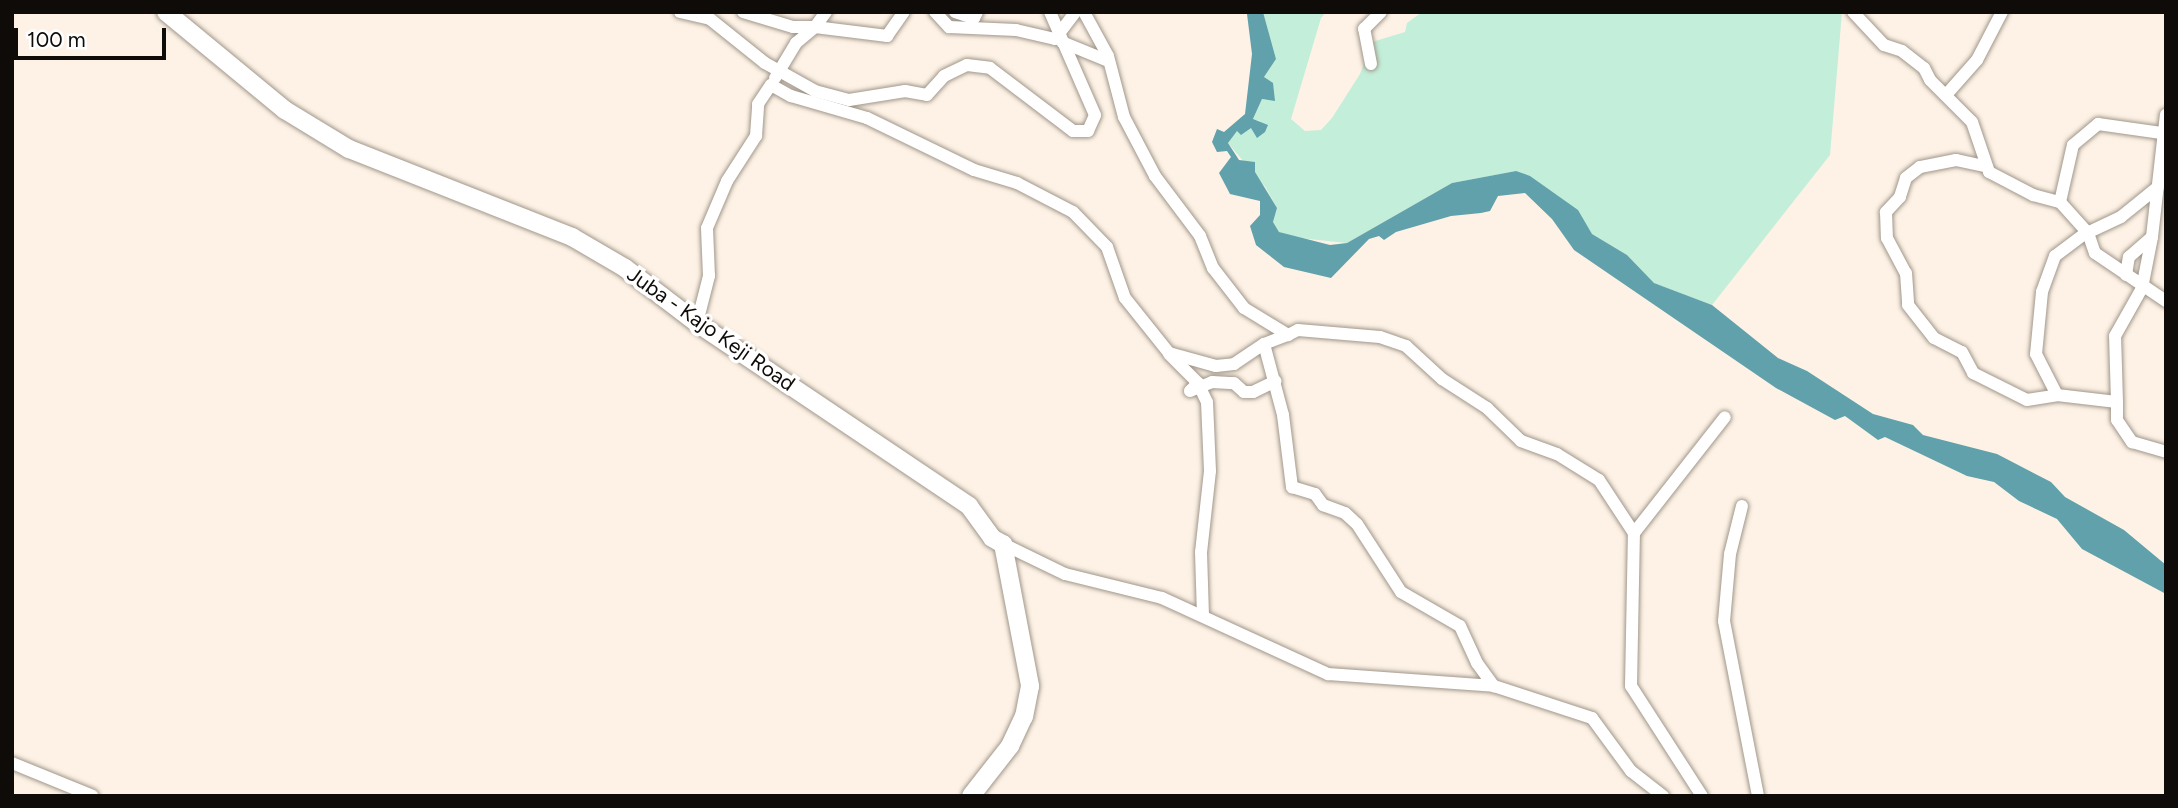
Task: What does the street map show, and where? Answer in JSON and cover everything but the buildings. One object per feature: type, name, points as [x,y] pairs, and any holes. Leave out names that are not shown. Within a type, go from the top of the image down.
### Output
[{"type":"main road","name":"Juba - Kajo Keji Road","points":[[166,12],[285,110],[338,143],[394,170],[572,237],[625,268],[697,323],[937,480],[969,506],[992,538],[1003,544]]},
{"type":"main road","points":[[971,796],[1010,746],[1024,716],[1030,686],[1003,544]]},
{"type":"street","points":[[680,12],[710,19],[765,63],[815,91],[849,100],[905,91],[927,96],[944,76],[967,65],[990,68],[1073,131],[1087,131],[1095,115],[1050,12]]},
{"type":"street","points":[[743,12],[793,27],[887,36],[904,12]]},
{"type":"street","points":[[697,323],[709,276],[707,228],[727,181],[756,136],[758,104],[796,43],[815,27],[826,12]]},
{"type":"street","points":[[935,12],[949,27],[1006,29],[1055,39],[1108,61]]},
{"type":"street","points":[[955,12],[974,18],[977,12]]},
{"type":"street","points":[[1055,39],[1075,12]]},
{"type":"street","points":[[1084,12],[1108,61],[1124,117],[1166,194],[1200,236],[1213,268],[1244,308],[1288,335]]},
{"type":"street","points":[[1371,64],[1364,29],[1381,12]]},
{"type":"street","points":[[1853,12],[1884,45],[1902,51],[1924,68],[1972,122],[1984,166]]},
{"type":"street","points":[[1946,95],[1977,60],[2002,12]]},
{"type":"street","points":[[771,85],[791,96],[867,118],[974,170],[1017,183],[1073,212],[1107,247],[1125,298],[1169,353],[1198,383],[1207,402],[1210,471],[1201,552],[1203,616]]},
{"type":"street","points":[[2166,115],[2161,133],[2152,237],[2142,288],[2115,336],[2117,420],[2132,442],[2166,452]]},
{"type":"street","points":[[2060,202],[2073,145],[2098,124],[2161,133]]},
{"type":"street","points":[[2117,402],[2057,395],[2027,400],[1973,373],[1962,352],[1934,338],[1908,305],[1906,273],[1887,238],[1886,212],[1900,197],[1906,178],[1920,167],[1956,160],[1984,166],[2024,192],[2060,202],[2088,233],[2095,253],[2142,288],[2166,301]]},
{"type":"street","points":[[2057,395],[2036,354],[2042,292],[2055,256],[2088,233],[2121,217],[2158,187]]},
{"type":"street","points":[[2126,275],[2129,257],[2152,237]]},
{"type":"street","points":[[1169,353],[1216,366],[1234,364],[1264,344],[1298,330],[1380,337],[1405,346],[1442,379],[1487,408],[1521,441],[1557,454],[1599,480],[1634,533],[1638,549],[1631,686],[1702,796]]},
{"type":"street","points":[[1264,344],[1276,381],[1292,487],[1315,494],[1323,505],[1345,513],[1357,524],[1401,592],[1460,626],[1476,663],[1494,686]]},
{"type":"street","points":[[1198,383],[1190,391],[1212,382],[1234,383],[1244,392],[1253,392],[1276,381]]},
{"type":"street","points":[[1634,533],[1725,417]]},
{"type":"street","points":[[1742,506],[1730,554],[1724,621],[1733,684],[1752,748],[1758,796]]},
{"type":"street","points":[[1003,544],[1065,574],[1162,598],[1328,674],[1494,686],[1592,718],[1649,796]]},
{"type":"street","points":[[12,763],[93,796]]},
{"type":"street","points":[[1631,771],[1663,796]]},
{"type":"green space","points":[[1263,12],[1326,12],[1321,18],[1291,119],[1305,131],[1321,130],[1332,118],[1360,74],[1372,42],[1405,32],[1407,23],[1422,12],[1842,12],[1830,155],[1712,305],[1654,283],[1627,255],[1592,234],[1577,210],[1516,171],[1452,183],[1347,243],[1290,237],[1279,232],[1273,222],[1277,208],[1266,188],[1228,143],[1237,131],[1261,121],[1253,120],[1262,99],[1266,100],[1270,83],[1264,77],[1276,59]]},
{"type":"water","points":[[1263,12],[1276,59],[1264,77],[1273,83],[1275,101],[1262,99],[1253,119],[1268,125],[1265,132],[1257,138],[1251,128],[1241,135],[1237,131],[1228,143],[1239,160],[1255,162],[1255,172],[1277,208],[1273,222],[1279,232],[1330,245],[1347,243],[1452,183],[1516,171],[1530,176],[1578,210],[1592,234],[1627,255],[1654,283],[1712,305],[1778,358],[1807,371],[1873,414],[1913,425],[1923,435],[1997,454],[2051,482],[2065,497],[2124,530],[2166,565],[2166,594],[2082,549],[2057,519],[2019,501],[1994,482],[1967,476],[1885,437],[1878,440],[1845,416],[1835,420],[1776,388],[1574,250],[1552,219],[1525,193],[1498,196],[1490,211],[1451,216],[1396,232],[1384,240],[1379,236],[1369,239],[1331,278],[1284,267],[1256,245],[1250,226],[1260,215],[1260,201],[1230,194],[1219,173],[1231,157],[1227,151],[1217,152],[1212,142],[1217,129],[1224,132],[1245,114],[1252,54],[1247,14]]}]
